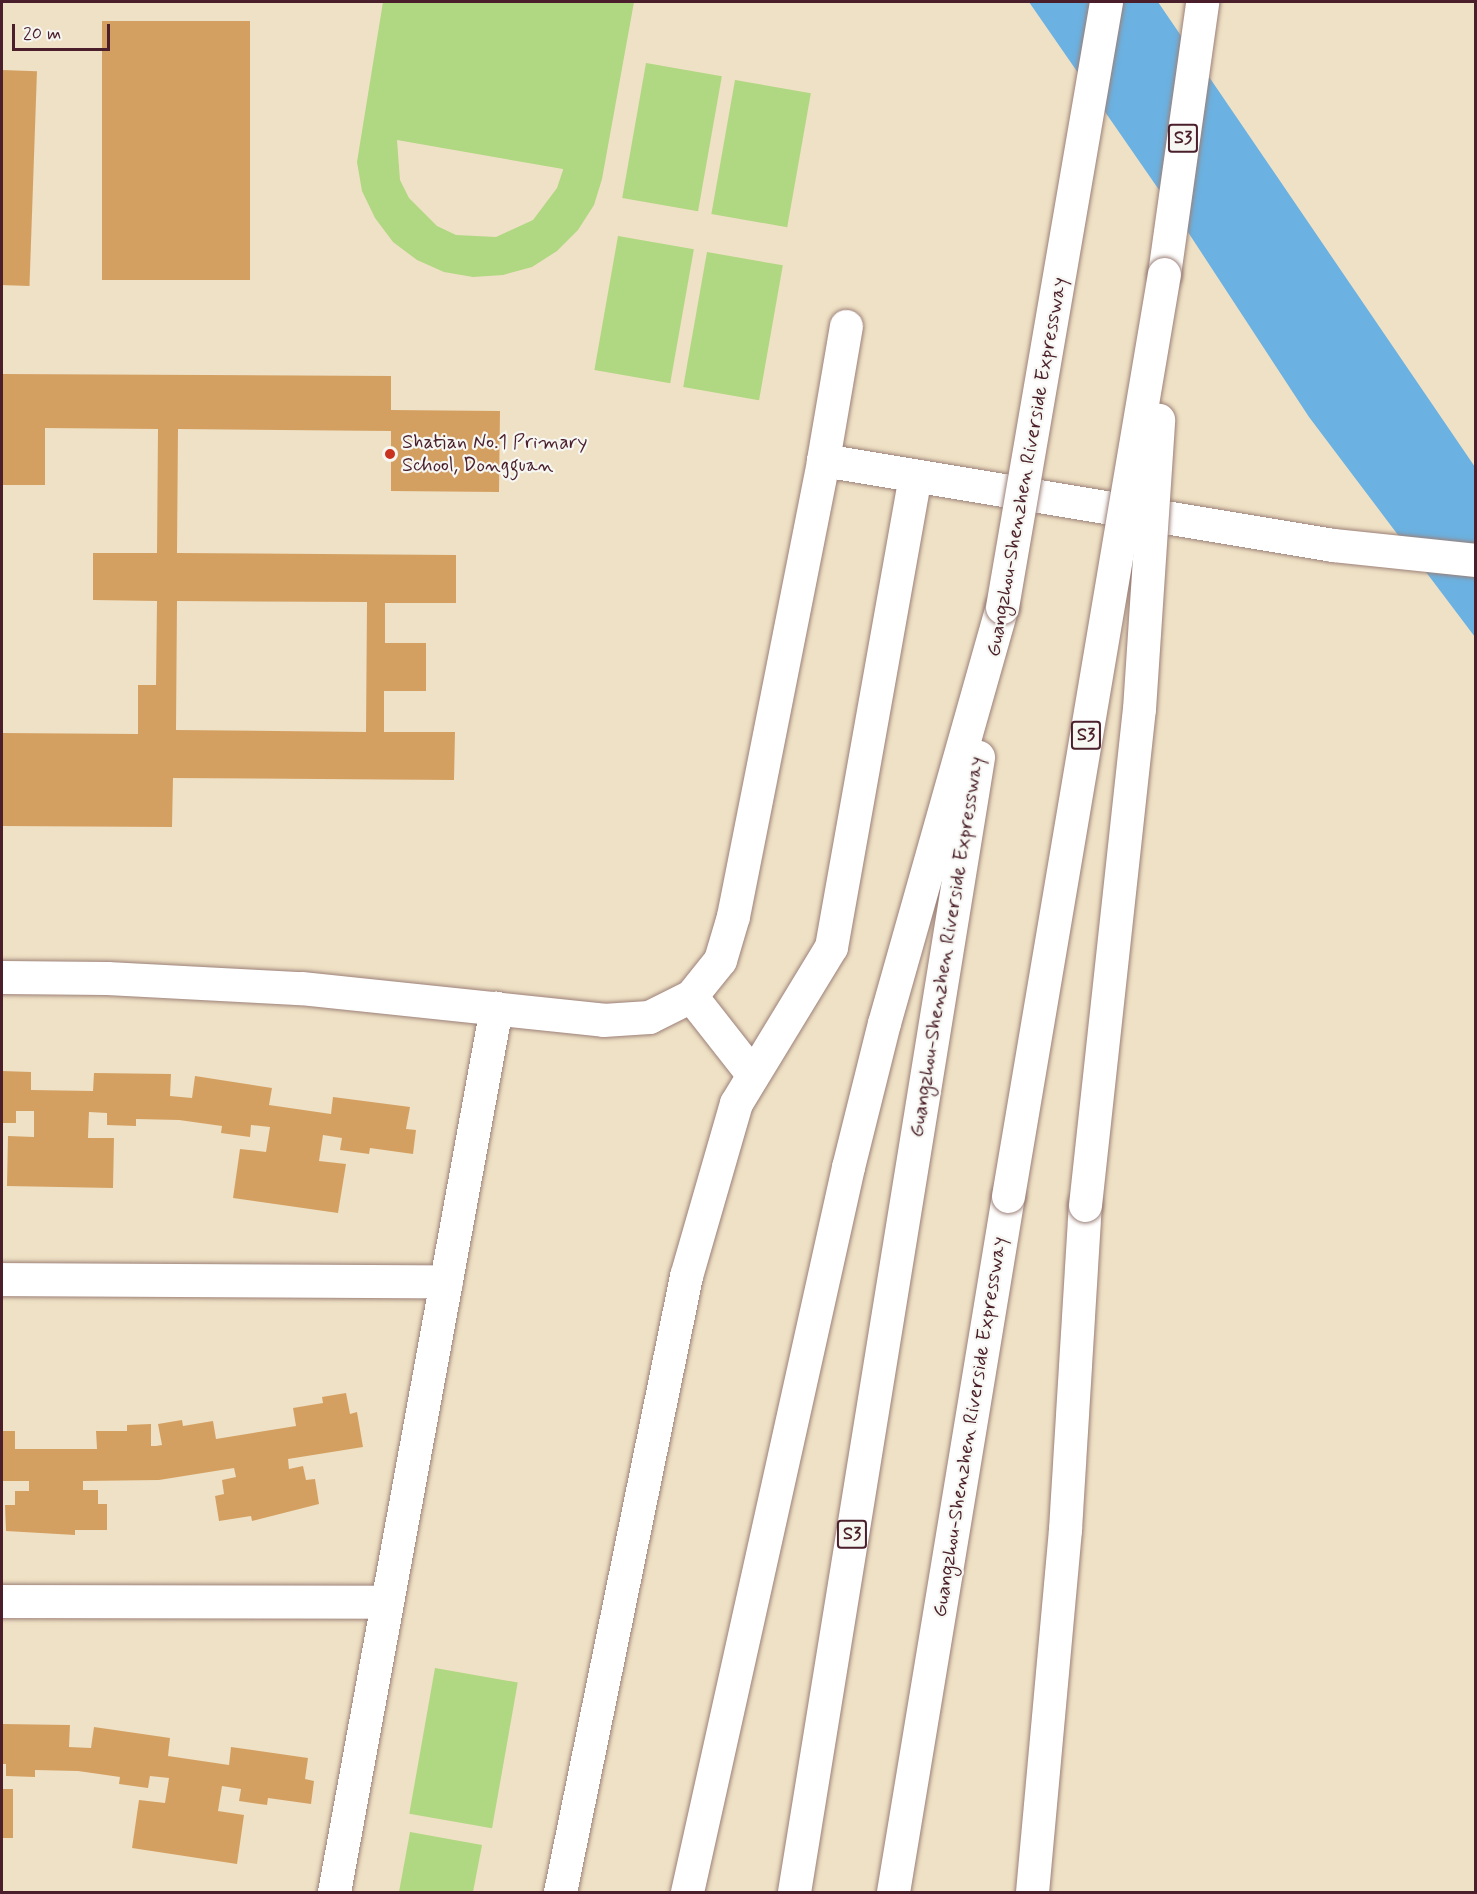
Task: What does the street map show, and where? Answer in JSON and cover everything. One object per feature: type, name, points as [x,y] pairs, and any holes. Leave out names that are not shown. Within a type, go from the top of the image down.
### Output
[{"type":"main road","name":"Guangzhou-Shenzhen Riverside Expressway","points":[[794,1893],[1002,607],[1106,2]]},
{"type":"main road","name":"Guangzhou-Shenzhen Riverside Expressway","points":[[893,1893],[1164,274],[1202,2]]},
{"type":"main road","points":[[1032,1893],[1065,1529],[1085,1205],[1141,685],[1150,579],[1164,274]]},
{"type":"main road","points":[[2,977],[107,978],[301,988],[603,1020],[649,1017],[691,996],[720,960],[733,916],[824,460],[846,326]]},
{"type":"main road","points":[[824,460],[1333,544],[1476,561]]},
{"type":"main road","points":[[560,1893],[686,1276],[736,1102],[831,947],[915,476]]},
{"type":"main road","points":[[687,1893],[848,1167],[884,1023],[1002,607]]},
{"type":"main road","points":[[691,996],[753,1075]]},
{"type":"main road","points":[[334,1893],[495,1008]]},
{"type":"main road","points":[[2,1279],[446,1281]]},
{"type":"main road","points":[[2,1600],[387,1602]]},
{"type":"green space","points":[[383,2],[634,2],[602,179],[594,205],[578,230],[557,251],[532,267],[503,275],[473,277],[444,272],[417,260],[393,242],[375,218],[362,191],[357,162]],"holes":[[[397,140],[563,169],[557,188],[533,220],[496,237],[456,235],[437,226],[409,198],[400,180]]]},
{"type":"green space","points":[[646,63],[722,76],[698,211],[622,198]]},
{"type":"green space","points":[[735,80],[811,93],[787,227],[711,214]]},
{"type":"green space","points":[[618,236],[694,249],[670,383],[594,370]]},
{"type":"green space","points":[[707,252],[783,265],[759,400],[683,387]]},
{"type":"green space","points":[[435,1668],[518,1683],[492,1828],[409,1814]]},
{"type":"green space","points":[[410,1832],[482,1845],[473,1892],[399,1892]]},
{"type":"water","points":[[1029,2],[1158,2],[1475,467],[1475,637],[1309,417],[1184,226]]},
{"type":"building","points":[[102,21],[250,21],[250,280],[102,280]]},
{"type":"building","points":[[2,70],[37,71],[29,286],[2,285]]},
{"type":"building","points":[[3,374],[391,376],[391,410],[500,411],[499,492],[391,491],[391,431],[178,429],[177,553],[456,555],[456,603],[385,603],[385,643],[426,643],[426,691],[384,691],[384,732],[455,732],[454,780],[173,778],[172,827],[2,826],[2,733],[138,734],[138,685],[156,685],[157,601],[93,600],[93,553],[157,553],[158,429],[45,428],[45,485],[2,485]],"holes":[[[177,601],[367,602],[366,732],[176,730]]]},
{"type":"building","points":[[2,1071],[31,1072],[31,1090],[93,1091],[94,1073],[171,1074],[170,1096],[192,1098],[195,1076],[272,1088],[269,1105],[331,1114],[333,1097],[410,1107],[406,1129],[416,1130],[413,1154],[370,1148],[369,1154],[340,1150],[342,1138],[323,1135],[319,1161],[346,1164],[338,1213],[233,1198],[240,1149],[266,1152],[270,1127],[251,1125],[250,1137],[221,1133],[222,1126],[179,1120],[136,1119],[136,1126],[107,1125],[107,1113],[89,1112],[88,1138],[114,1138],[113,1188],[7,1186],[8,1136],[34,1137],[34,1111],[16,1111],[16,1123],[2,1123]]},
{"type":"building","points":[[346,1393],[350,1414],[357,1412],[363,1447],[288,1459],[289,1469],[303,1466],[306,1480],[315,1479],[319,1504],[252,1521],[251,1516],[219,1521],[215,1496],[224,1494],[222,1480],[236,1477],[234,1468],[159,1480],[83,1481],[83,1490],[98,1490],[98,1504],[107,1504],[107,1530],[75,1530],[75,1535],[6,1531],[5,1505],[15,1505],[15,1491],[29,1491],[29,1481],[2,1481],[2,1431],[15,1431],[15,1449],[97,1449],[96,1431],[127,1431],[127,1425],[151,1424],[151,1446],[156,1446],[162,1445],[158,1424],[182,1420],[183,1426],[213,1421],[216,1439],[296,1426],[293,1408],[323,1403],[322,1397]]},
{"type":"building","points":[[2,1724],[70,1725],[69,1747],[91,1748],[94,1727],[170,1738],[168,1756],[229,1765],[231,1747],[308,1758],[305,1779],[314,1781],[311,1804],[268,1798],[267,1805],[239,1801],[241,1789],[222,1786],[218,1811],[244,1815],[237,1864],[132,1848],[139,1800],[165,1803],[169,1778],[150,1776],[148,1788],[119,1784],[120,1777],[78,1771],[35,1770],[35,1777],[6,1776],[6,1764],[2,1764]]},
{"type":"building","points":[[2,1789],[13,1789],[13,1838],[2,1838]]},
{"type":"place","name":"Shatian No.1 Primary School, Dongguan","points":[[390,454]]}]
